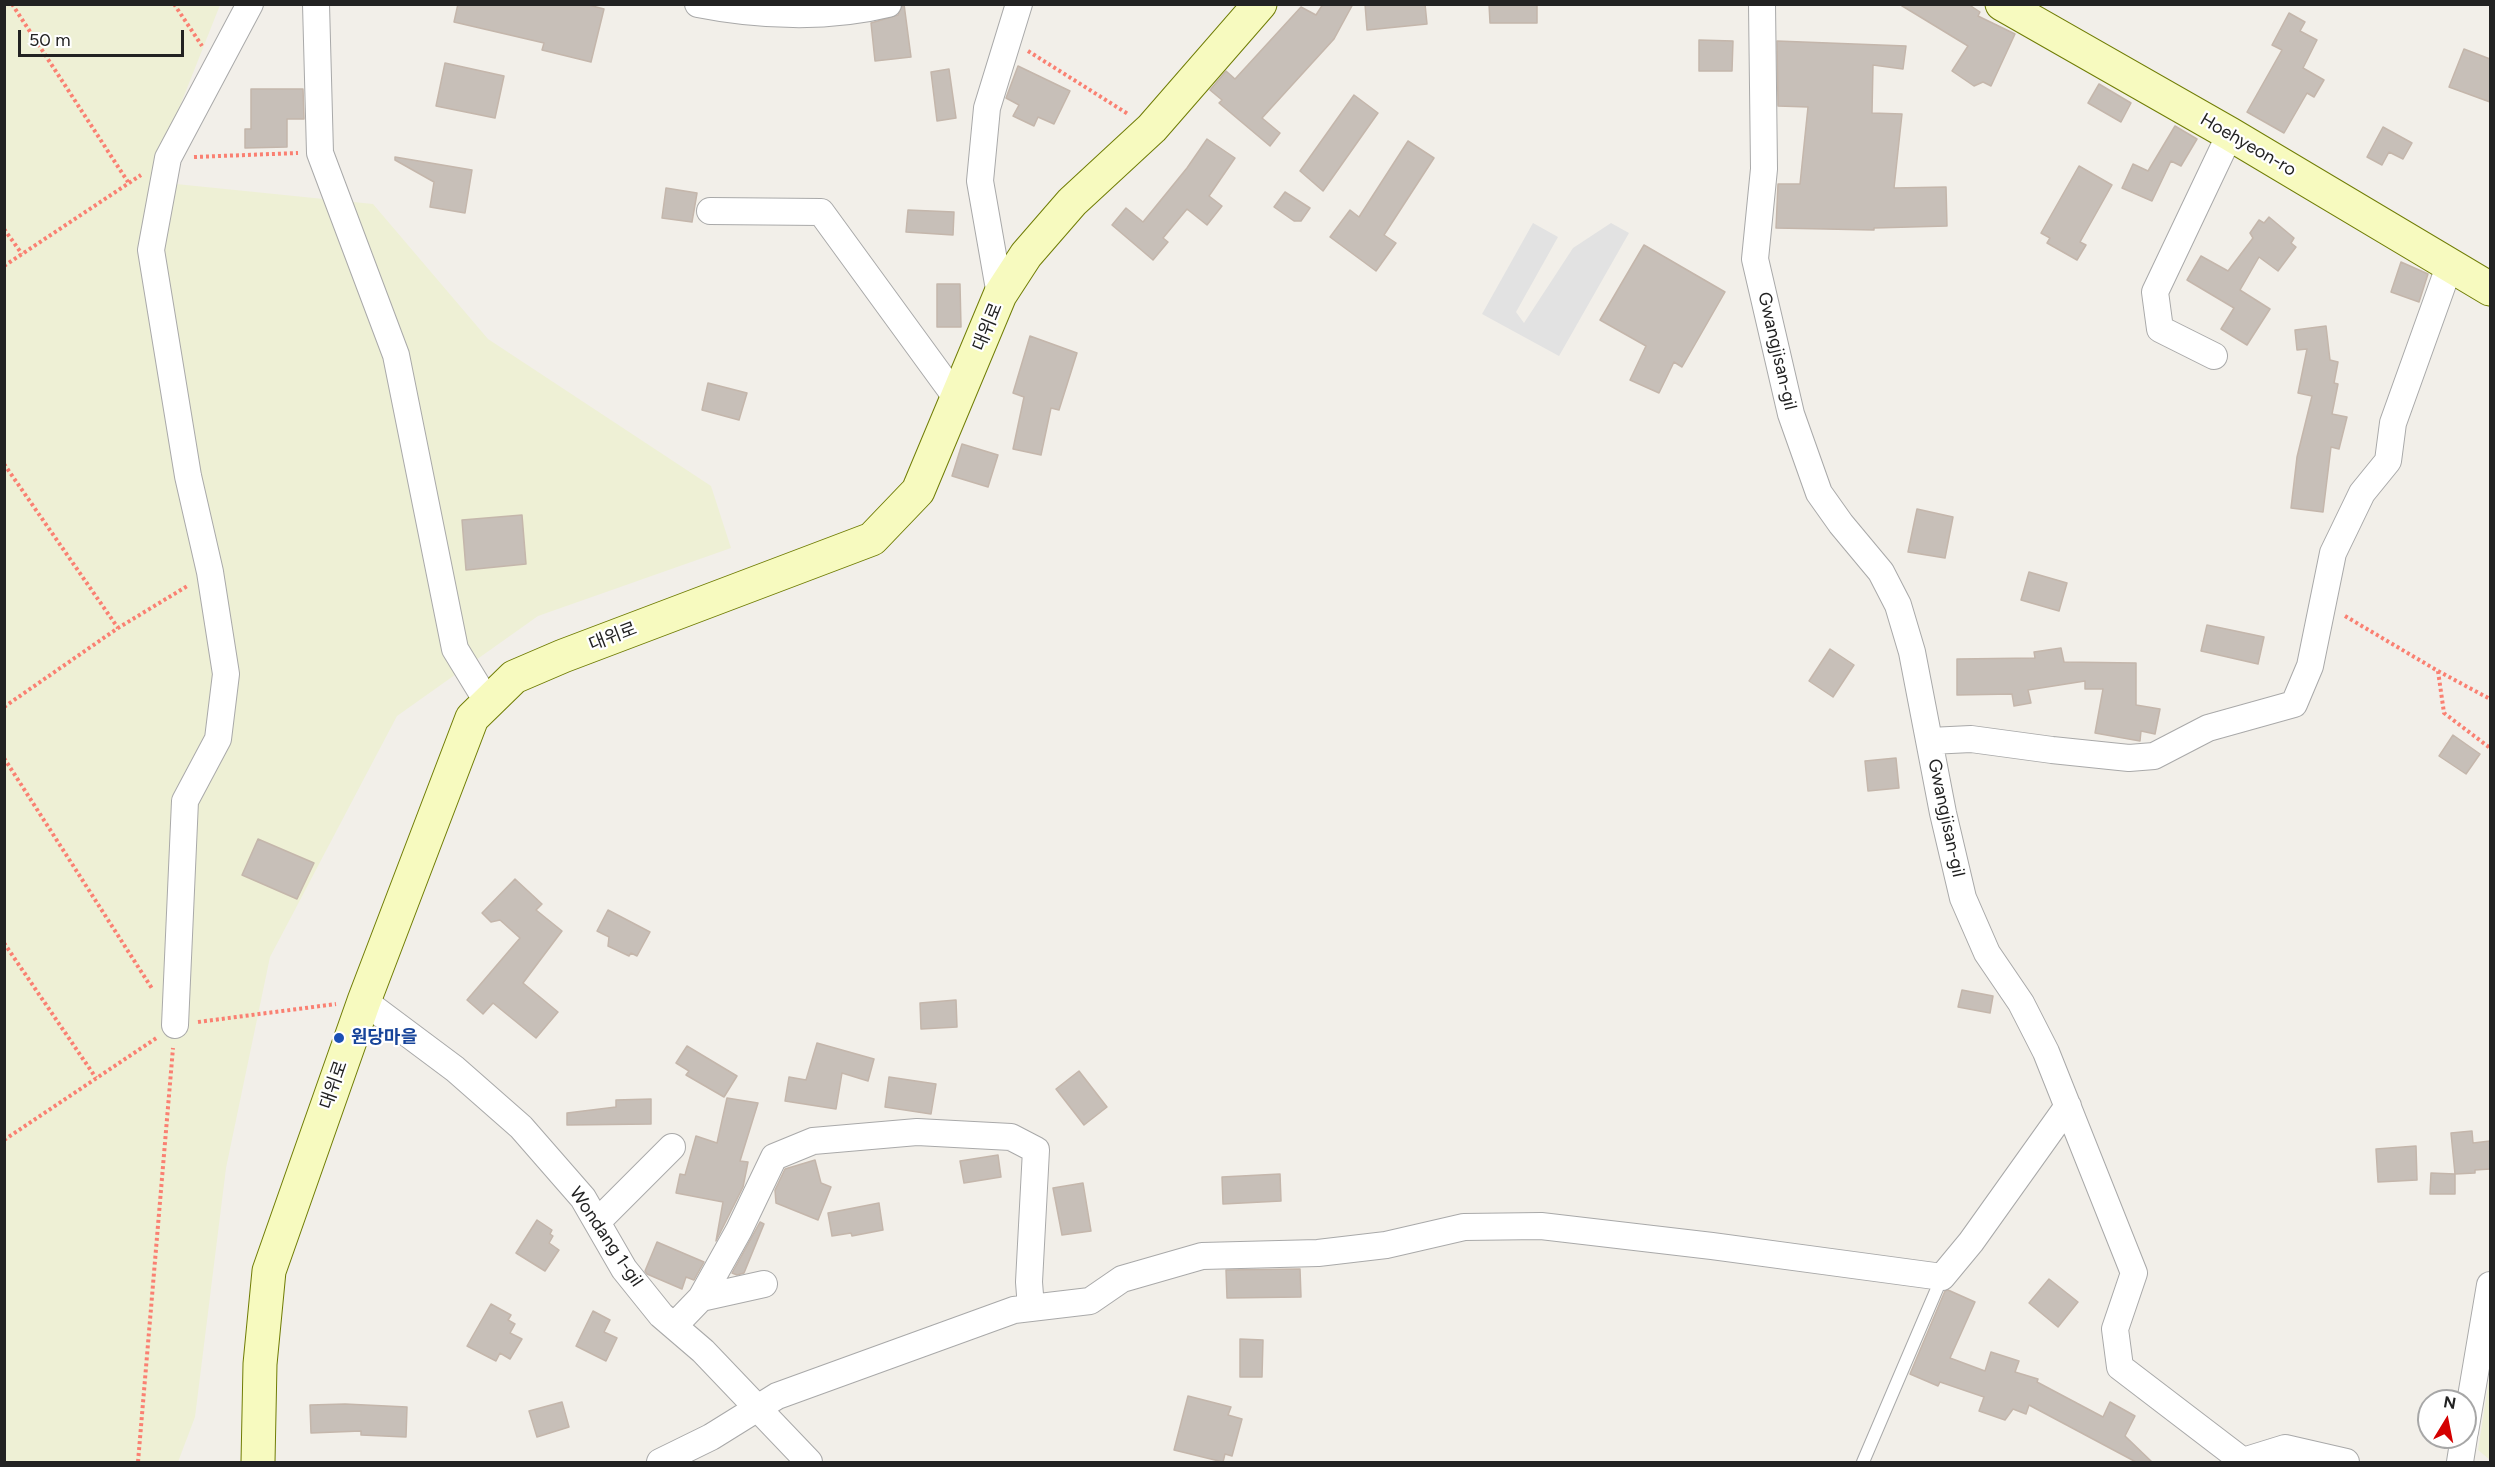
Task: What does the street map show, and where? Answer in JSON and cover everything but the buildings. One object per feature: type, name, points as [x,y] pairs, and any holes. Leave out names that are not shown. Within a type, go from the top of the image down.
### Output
[{"type":"street","points":[[175,1025],[185,801],[218,739],[226,674],[210,572],[188,476],[151,250],[168,158],[216,67],[233,40],[250,4]]},
{"type":"street","points":[[316,4],[320,153],[396,355],[455,650],[488,703]]},
{"type":"street","points":[[698,4],[737,12],[804,15],[888,4]]},
{"type":"street","points":[[1000,295],[980,181],[987,108],[1019,4]]},
{"type":"street","name":"대위로","points":[[258,1462],[260,1364],[269,1271],[364,1001],[472,718],[514,677],[563,656],[872,539],[918,491],[1000,295],[1026,255],[1072,202],[1152,128],[1260,4]]},
{"type":"street","name":"Gwangjisan-gil","points":[[1762,4],[1764,169],[1755,259],[1791,414],[1819,493],[1841,524],[1881,572],[1898,605],[1912,652],[1943,813],[1963,898],[1987,953],[2021,1003],[2046,1052],[2134,1273],[2115,1329],[2120,1366],[2243,1461],[2285,1448],[2346,1462]]},
{"type":"street","name":"Hoehyeon-ro","points":[[2002,4],[2230,134],[2490,289]]},
{"type":"street","points":[[2214,356],[2160,329],[2155,292],[2230,134]]},
{"type":"street","points":[[710,211],[821,212],[958,400]]},
{"type":"street","points":[[1930,741],[1971,739],[2129,758],[2154,756],[2208,728],[2294,704],[2310,666],[2321,602],[2333,553],[2362,493],[2388,461],[2393,423],[2450,264]]},
{"type":"street","name":"Wondang 1-gil","points":[[364,1001],[455,1069],[521,1127],[583,1198],[624,1269],[661,1316],[703,1351],[809,1462]]},
{"type":"street","points":[[660,1462],[711,1437],[777,1396],[1014,1310],[1090,1301],[1122,1279],[1202,1256],[1318,1253],[1386,1245],[1464,1227],[1553,1228],[1712,1246],[1942,1277],[1971,1242],[2068,1106]]},
{"type":"street","points":[[674,1326],[700,1298],[739,1230],[774,1157],[813,1141],[917,1132],[1011,1137],[1036,1150],[1029,1282],[1031,1308]]},
{"type":"street","points":[[597,1222],[672,1148]]},
{"type":"street","points":[[700,1298],[764,1284]]},
{"type":"street","points":[[2472,1389],[2490,1285]]},
{"type":"lane","points":[[1863,1462],[1942,1277]]},
{"type":"path","points":[[12,4],[128,182]]},
{"type":"path","points":[[174,4],[216,67]]},
{"type":"path","points":[[1008,38],[1152,128]]},
{"type":"path","points":[[4,229],[22,254]]},
{"type":"path","points":[[4,464],[118,628]]},
{"type":"path","points":[[4,707],[118,628],[210,572]]},
{"type":"path","points":[[2321,602],[2490,699]]},
{"type":"path","points":[[2438,670],[2444,713],[2490,748]]},
{"type":"path","points":[[4,758],[175,1025],[138,1462]]},
{"type":"path","points":[[4,943],[96,1078]]},
{"type":"green space","points":[[5,5],[220,5],[174,121],[176,184],[373,204],[488,339],[711,486],[731,548],[538,616],[397,716],[270,957],[226,1168],[195,1417],[178,1462],[5,1462]]},
{"type":"green space","points":[[2490,1373],[2490,1460],[2478,1450]]},
{"type":"shaded area","points":[[1533,223],[1558,237],[1516,312],[1524,323],[1573,248],[1611,223],[1629,233],[1559,356],[1482,314]]},
{"type":"place","name":"원당마을","points":[[339,1038]]}]
